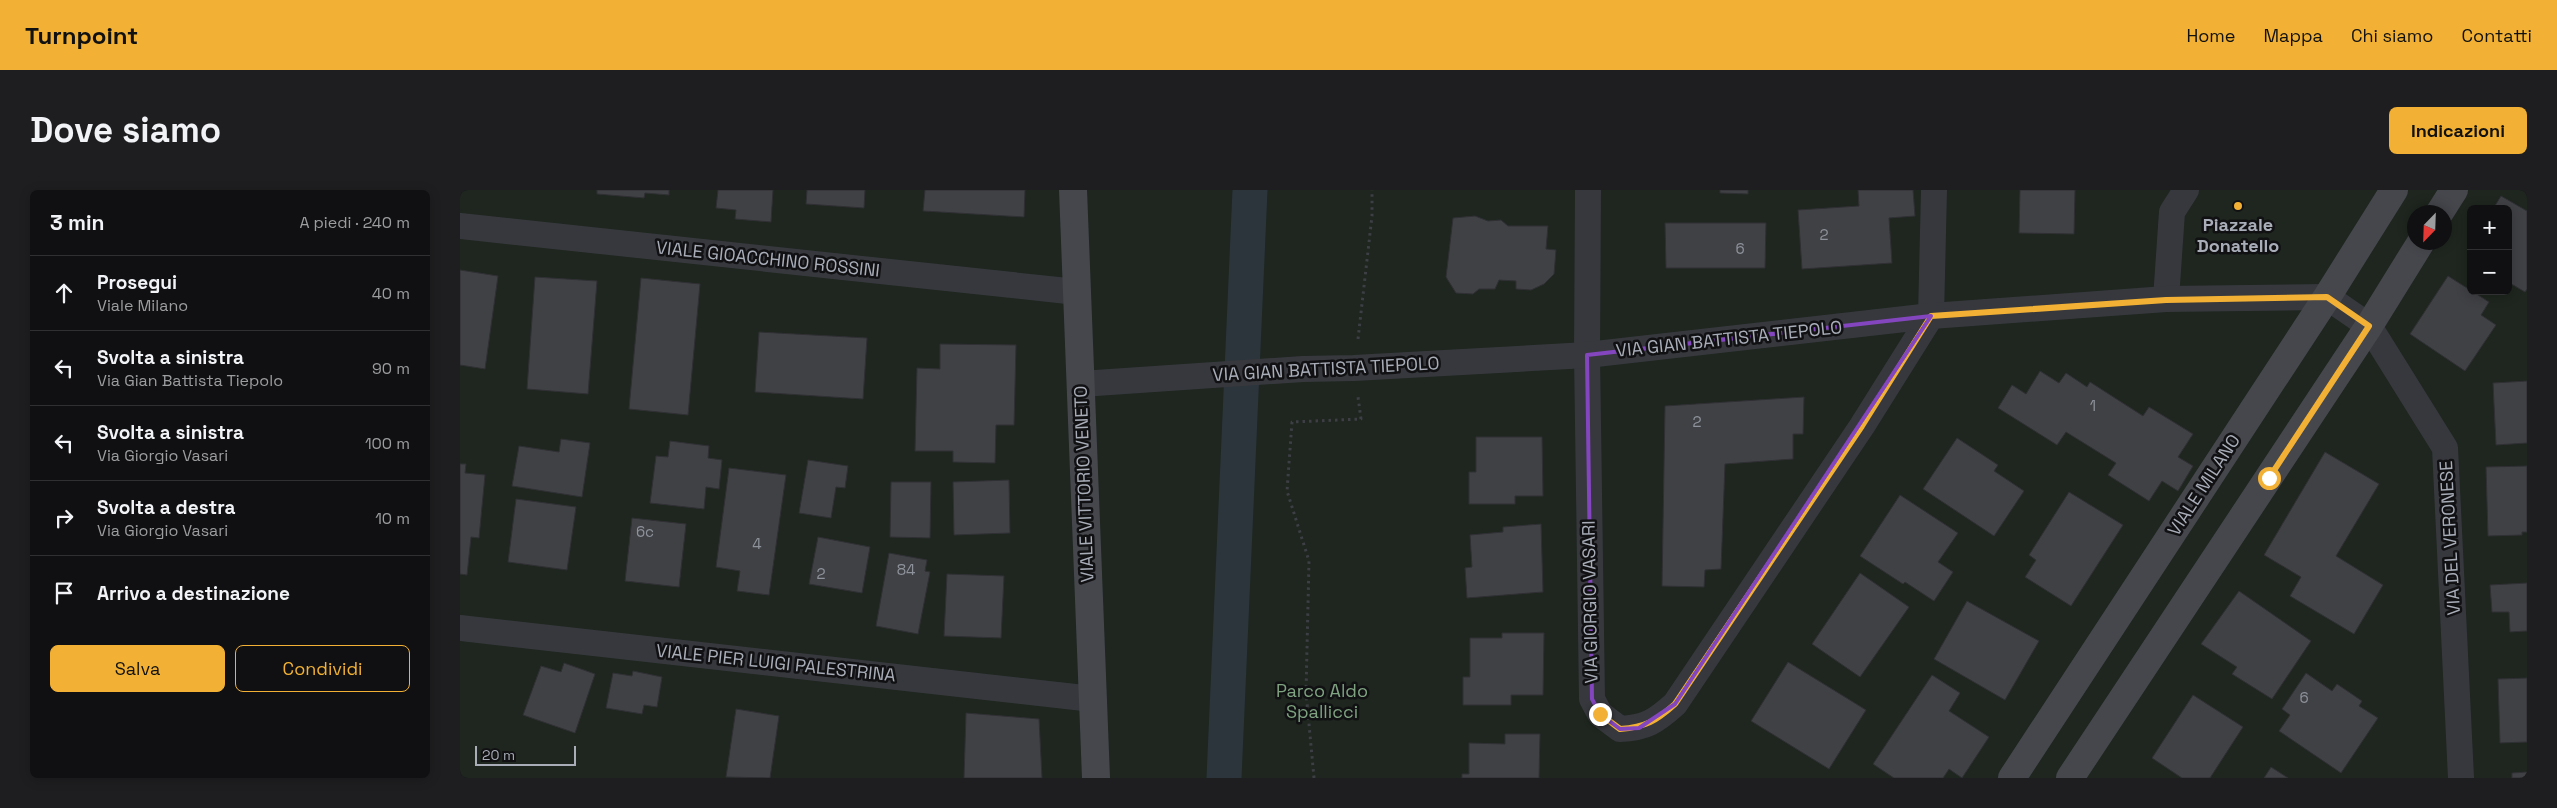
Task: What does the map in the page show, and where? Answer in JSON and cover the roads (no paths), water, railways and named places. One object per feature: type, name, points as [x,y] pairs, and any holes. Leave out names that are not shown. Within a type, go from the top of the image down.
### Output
[{"type":"street","name":"VIALE VITTORIO VENETO","points":[[1073,190],[1096,778]]},
{"type":"street","name":"VIA GIORGIO VASARI","points":[[1588,190],[1587,355],[1592,699],[1600,714],[1620,729],[1639,728],[1657,720],[1675,704],[1862,426],[1931,316]]},
{"type":"street","points":[[1931,316],[1934,190]]},
{"type":"street","points":[[2166,300],[2172,212],[2186,190]]},
{"type":"street","name":"VIALE MILANO","points":[[2012,778],[2327,297],[2394,190]]},
{"type":"street","points":[[2444,205],[2454,190]]},
{"type":"street","name":"VIALE GIOACCHINO ROSSINI","points":[[460,226],[1077,292]]},
{"type":"street","points":[[2070,778],[2369,326],[2416,250]]},
{"type":"street","name":"VIA GIAN BATTISTA TIEPOLO","points":[[1080,384],[1303,369],[1354,368],[1587,355],[1931,316],[2166,300],[2327,297]]},
{"type":"street","points":[[2327,297],[2369,326]]},
{"type":"street","name":"VIA DEL VERONESE","points":[[2369,326],[2445,448],[2459,776]]},
{"type":"street","name":"VIALE PIER LUIGI PALESTRINA","points":[[460,628],[1093,699]]},
{"type":"waterway","points":[[1224,778],[1250,190]]},
{"type":"place","name":"Piazzale Donatello","points":[[2238,206]]},
{"type":"park label","name":"Parco Aldo Spallicci","points":[[1322,701]]}]
